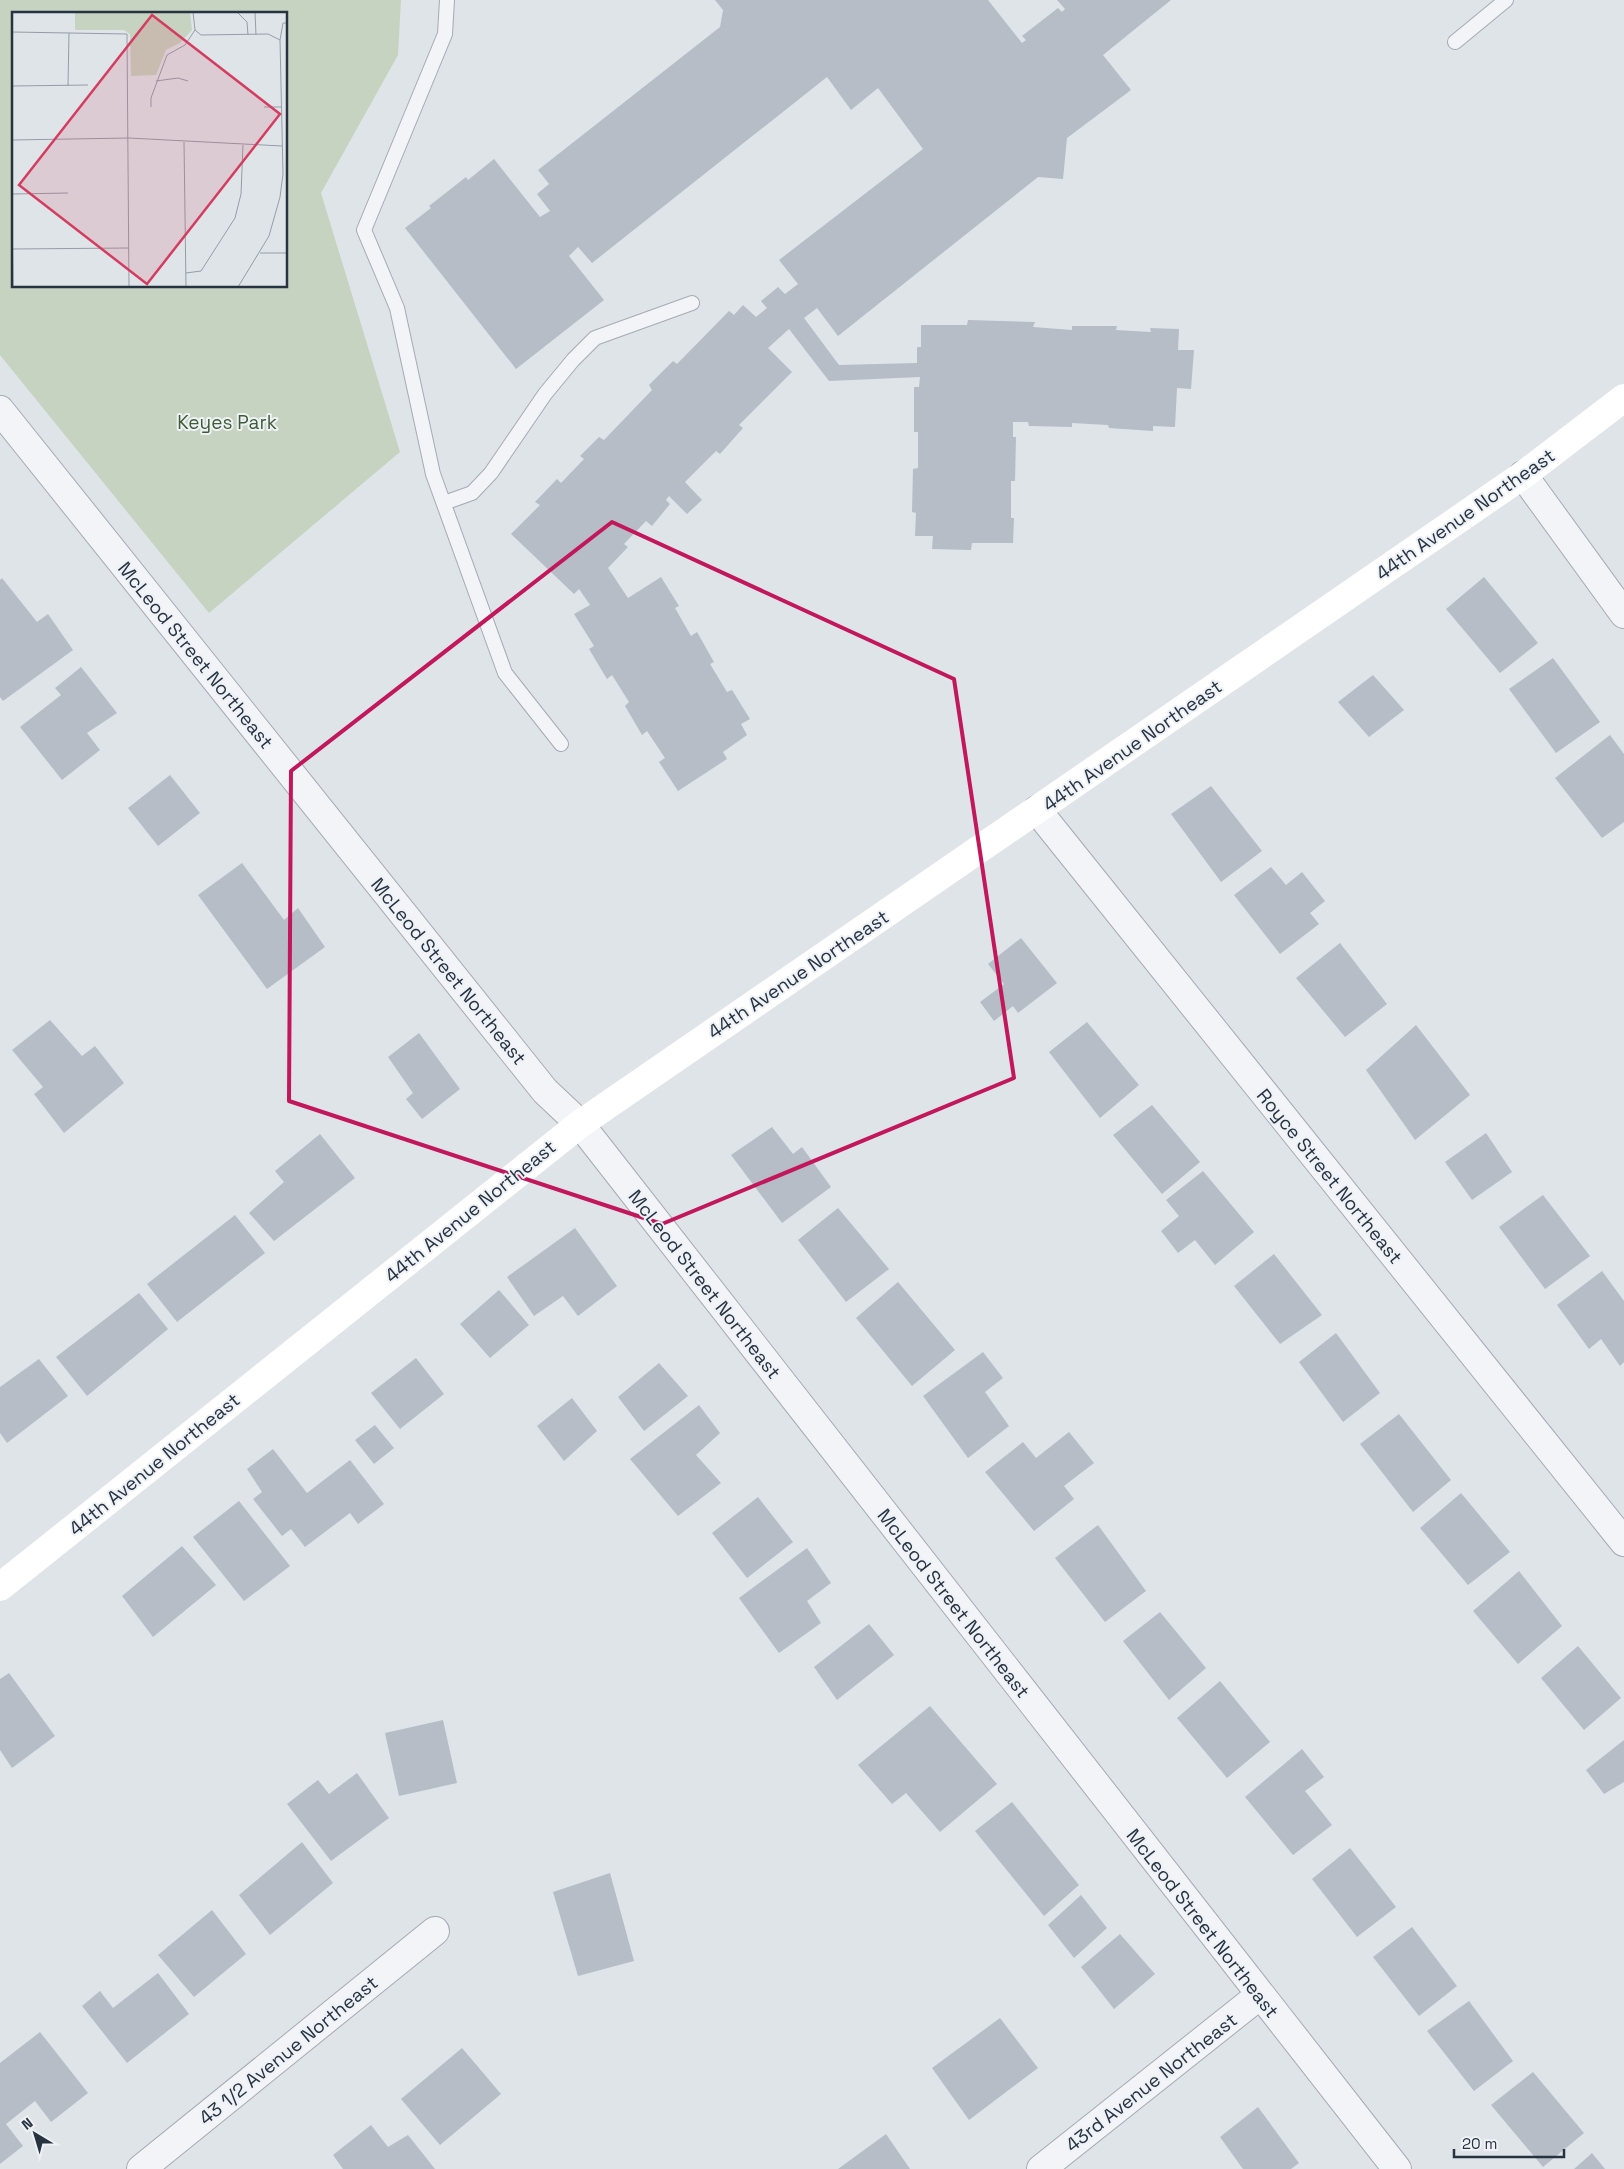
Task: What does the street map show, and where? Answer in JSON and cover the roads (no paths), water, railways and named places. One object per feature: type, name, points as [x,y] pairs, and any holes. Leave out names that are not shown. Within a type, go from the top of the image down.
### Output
[{"type":"street","name":"44th Avenue Northeast","points":[[0,1587],[580,1124],[1523,475],[1624,398]]},
{"type":"street","name":"McLeod Street Northeast","points":[[0,410],[545,1092],[580,1124],[1397,2169]]},
{"type":"street","points":[[1523,475],[1624,614]]},
{"type":"street","name":"Royce Street Northeast","points":[[1037,810],[1624,1542]]},
{"type":"street","name":"43 1/2 Avenue Northeast","points":[[141,2169],[435,1932]]},
{"type":"street","name":"43rd Avenue Northeast","points":[[1041,2169],[1260,1995]]},
{"type":"lane","points":[[447,0],[445,34],[364,230],[397,308],[433,474],[505,673],[561,744]]},
{"type":"lane","points":[[1455,42],[1506,0]]},
{"type":"lane","points":[[444,503],[472,494],[491,473],[545,394],[573,360],[596,338],[692,303]]},
{"type":"park label","name":"Keyes Park","points":[[227,422]]}]
